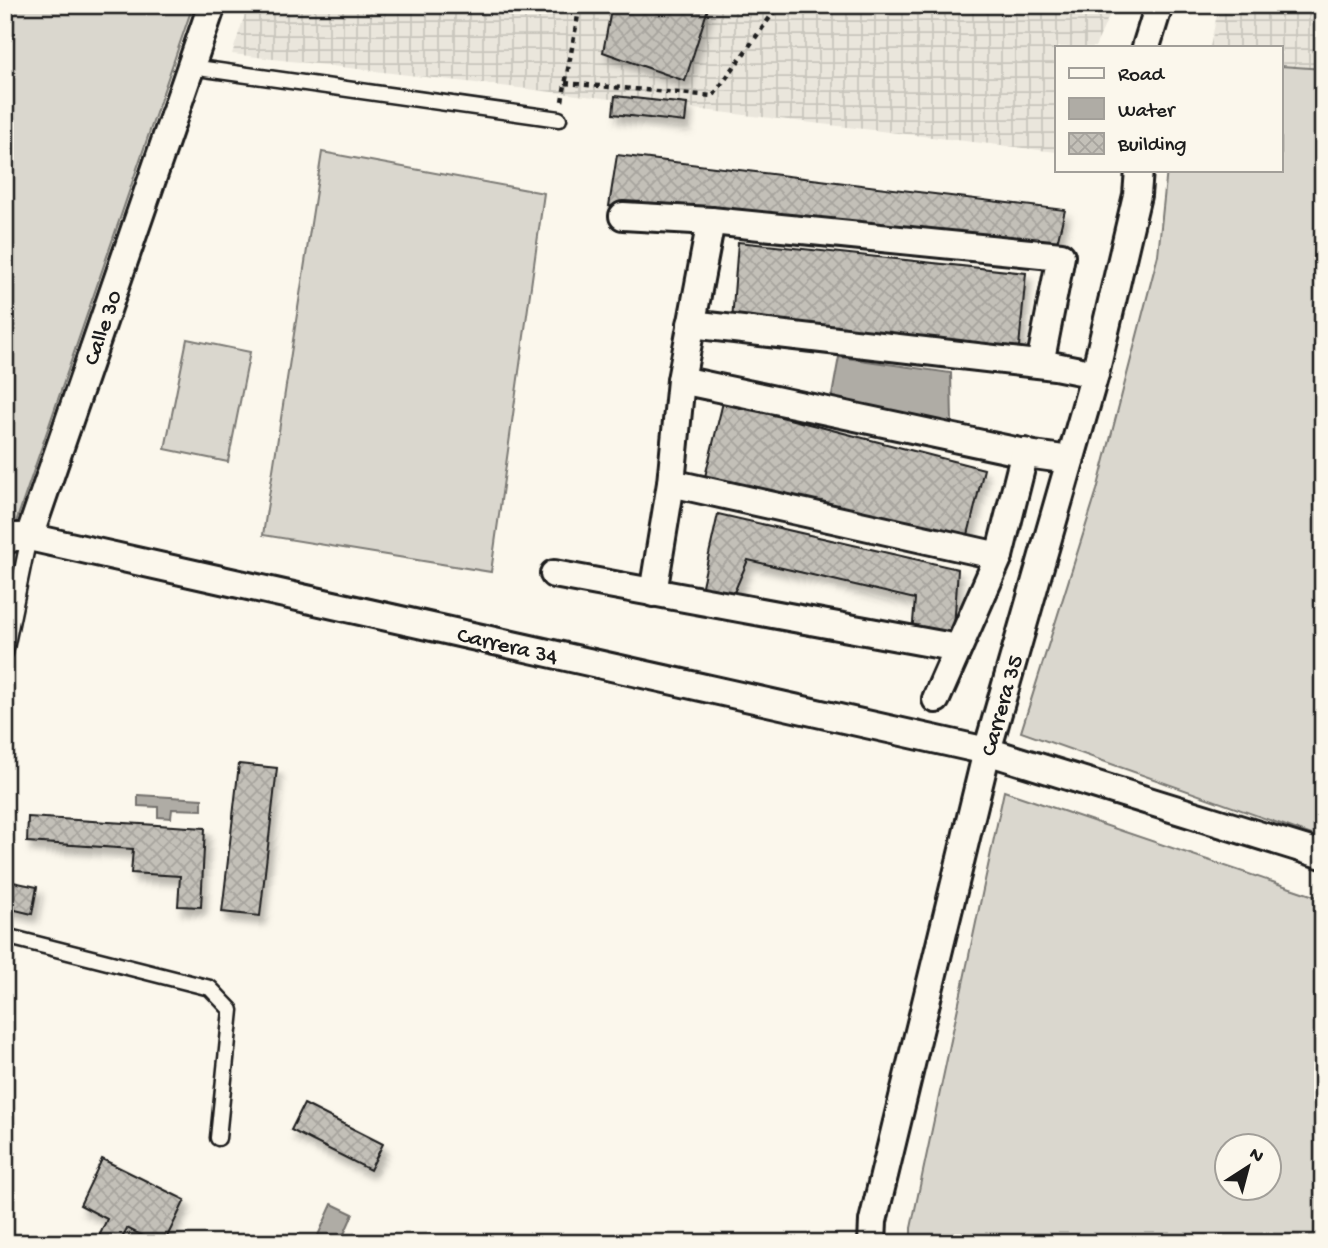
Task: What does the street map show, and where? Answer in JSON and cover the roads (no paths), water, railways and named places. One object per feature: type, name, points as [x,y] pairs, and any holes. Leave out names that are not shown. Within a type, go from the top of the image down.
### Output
[{"type":"street","name":"Calle 30","points":[[17,539],[212,5]]},
{"type":"street","points":[[1146,46],[1159,5]]},
{"type":"street","name":"Carrera 35","points":[[872,1243],[873,1221],[987,751],[1095,374],[1138,195],[1139,172]]},
{"type":"street","points":[[623,216],[711,221],[1061,256],[1040,364]]},
{"type":"street","points":[[653,593],[670,483],[681,380],[711,221]]},
{"type":"street","points":[[691,324],[1040,364],[1095,374]]},
{"type":"street","points":[[681,380],[1070,460]]},
{"type":"street","points":[[936,699],[999,556],[1025,452]]},
{"type":"street","points":[[670,483],[999,556]]},
{"type":"street","name":"Carrera 34","points":[[17,539],[987,751],[1323,855]]},
{"type":"street","points":[[554,574],[958,648]]},
{"type":"lane","points":[[191,67],[559,119]]},
{"type":"lane","name":"Calle 30","points":[[5,653],[17,539]]},
{"type":"lane","points":[[5,936],[210,989],[231,1010],[218,1138]]},
{"type":"water","points":[[839,357],[951,373],[952,423],[831,401]]},
{"type":"water","points":[[138,795],[202,799],[202,810],[172,809],[171,818],[158,817],[158,807],[138,806]]},
{"type":"water","points":[[332,1204],[353,1214],[340,1243],[317,1243],[315,1242]]}]
